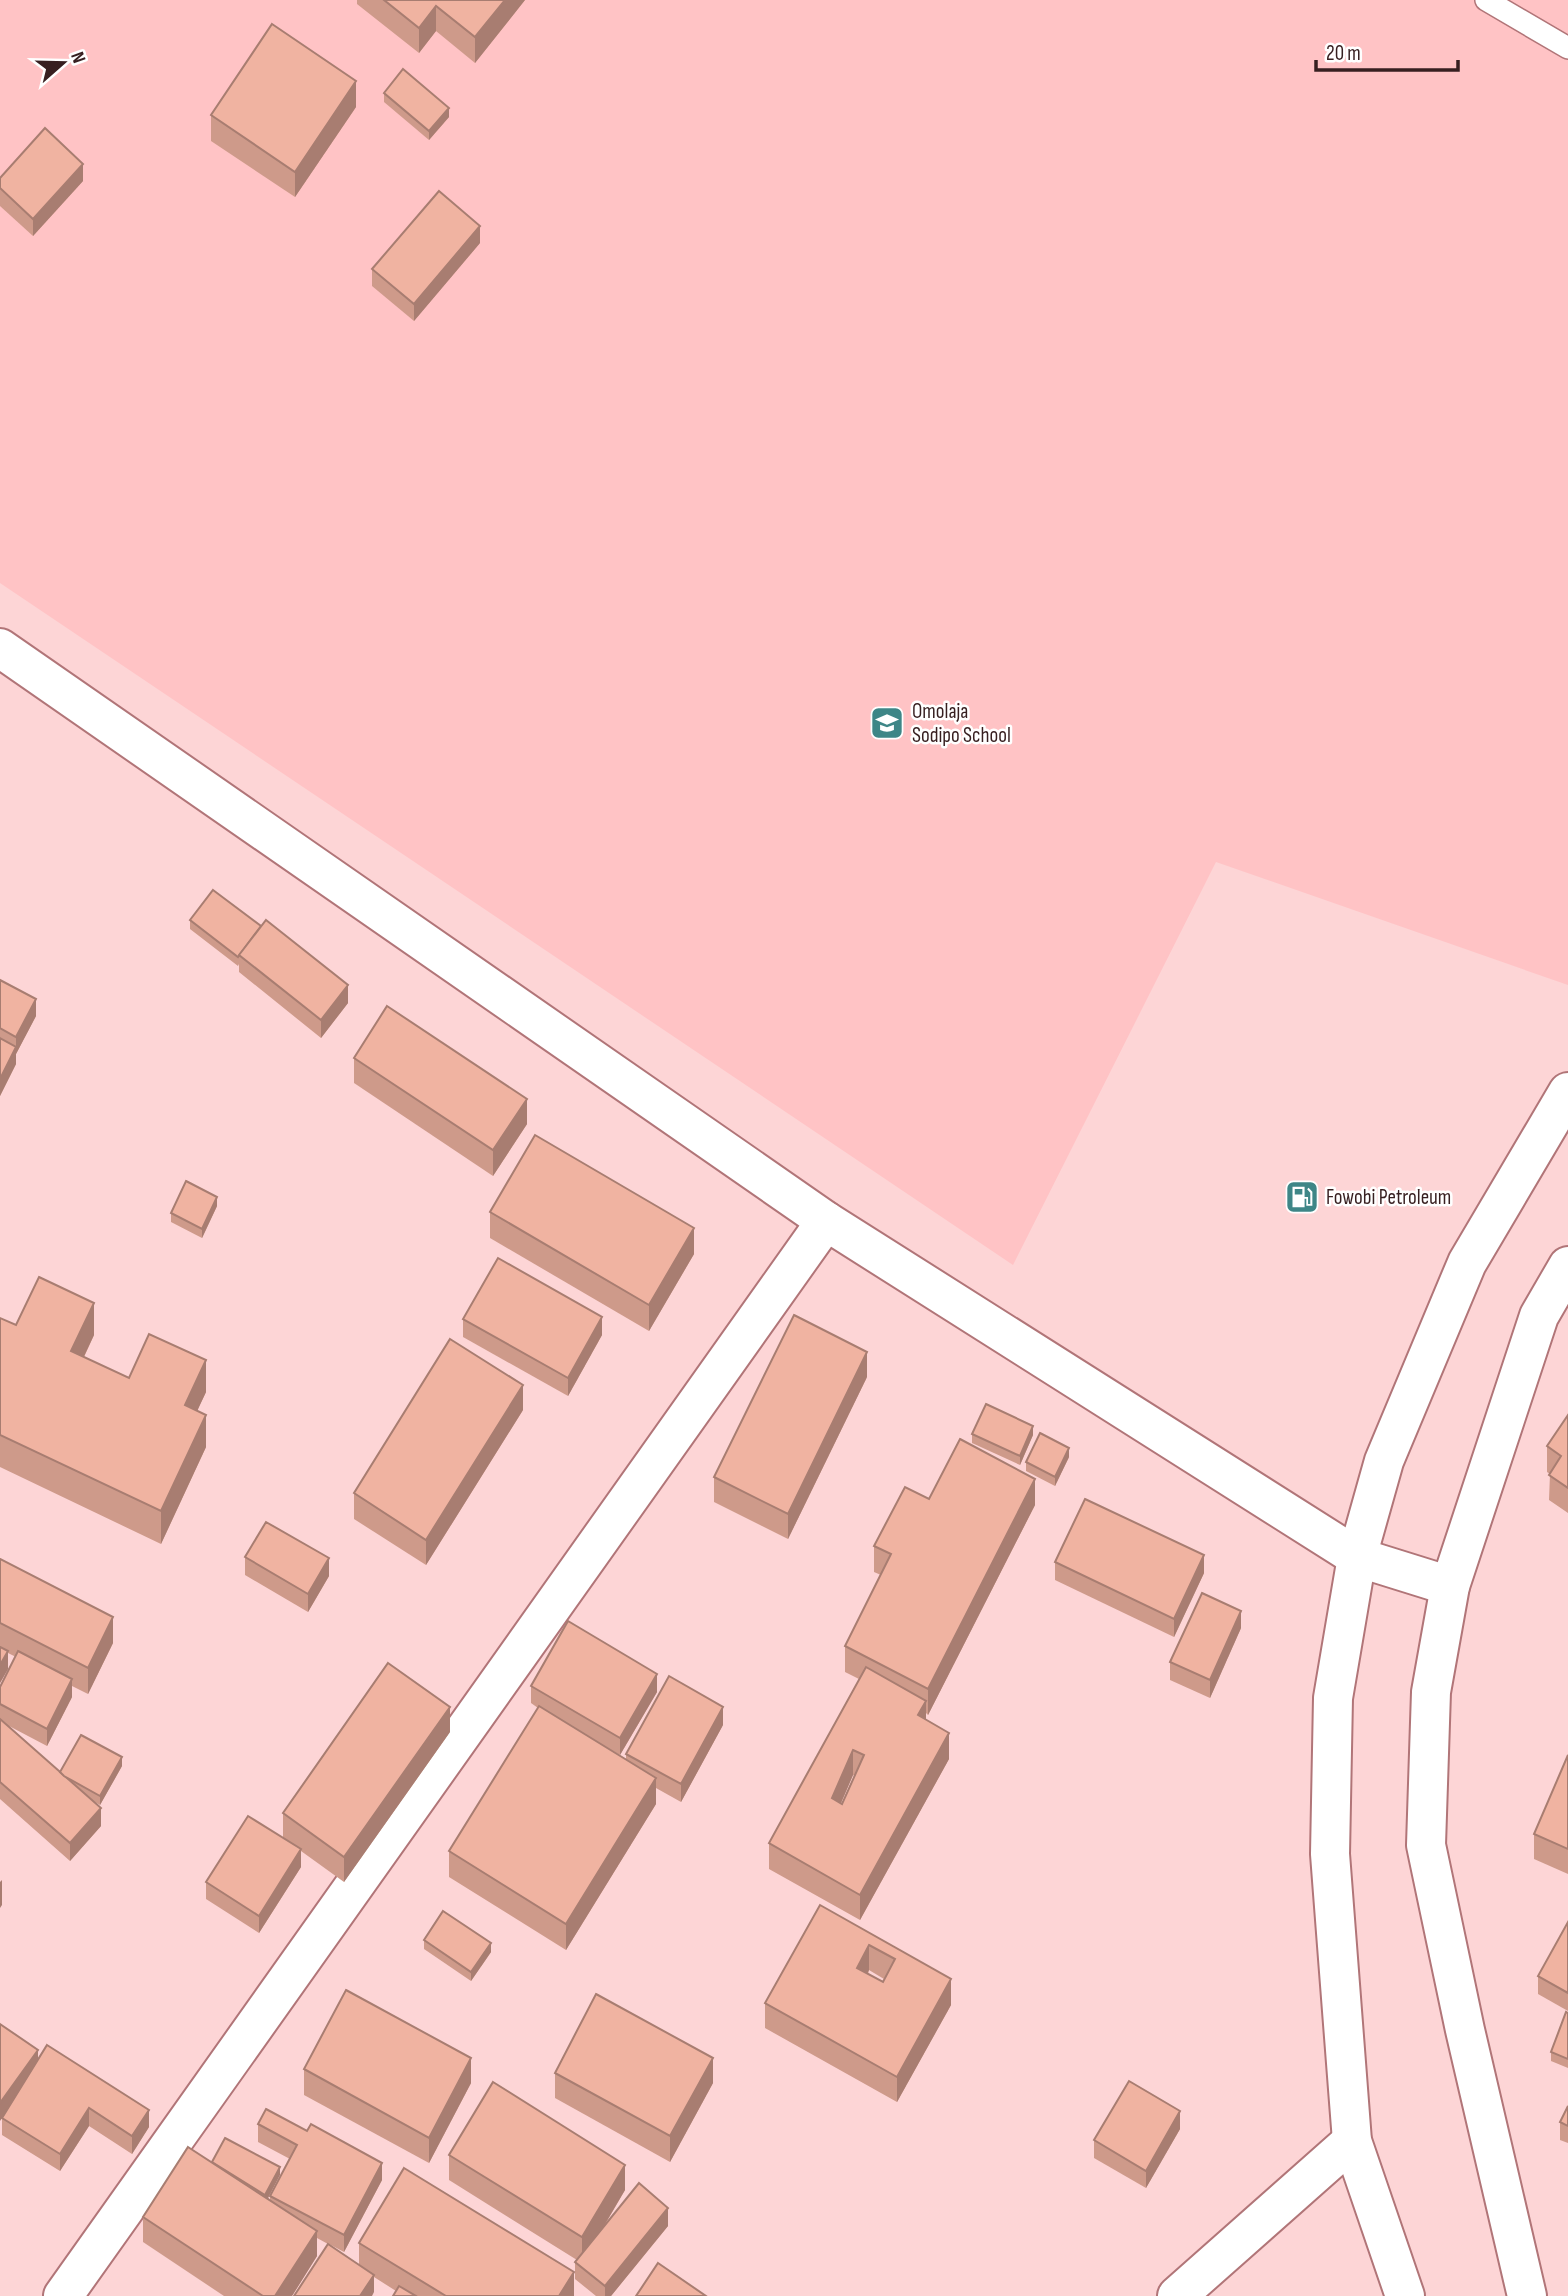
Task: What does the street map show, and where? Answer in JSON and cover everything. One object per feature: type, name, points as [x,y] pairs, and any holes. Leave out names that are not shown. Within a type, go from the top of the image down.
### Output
[{"type":"street","points":[[0,648],[826,1222],[1357,1557],[1450,1586]]},
{"type":"street","points":[[1405,2296],[1352,2141],[1330,1854],[1333,1698],[1357,1557],[1384,1461],[1467,1264],[1568,1092]]},
{"type":"street","points":[[62,2296],[826,1222]]},
{"type":"street","points":[[1527,2296],[1465,2031],[1426,1845],[1431,1692],[1450,1586],[1539,1317],[1568,1266]]},
{"type":"street","points":[[1177,2296],[1352,2141]]},
{"type":"lane","points":[[1486,0],[1568,48]]},
{"type":"shaded area","name":"Omolaja Sodipo School","points":[[0,0],[1568,0],[1568,985],[1216,862],[1013,1265],[0,583]]},
{"type":"building","points":[[384,0],[505,0],[475,37],[436,6],[419,28]]},
{"type":"building","points":[[272,24],[356,81],[295,172],[211,115]]},
{"type":"building","points":[[403,69],[449,108],[429,131],[384,93]]},
{"type":"building","points":[[45,128],[83,164],[33,219],[0,188],[0,178]]},
{"type":"building","points":[[439,191],[480,226],[414,304],[372,269]]},
{"type":"building","points":[[213,890],[261,926],[238,957],[190,920]]},
{"type":"building","points":[[266,920],[348,985],[321,1020],[239,955]]},
{"type":"building","points":[[0,980],[36,999],[16,1037],[0,1028]]},
{"type":"building","points":[[387,1006],[527,1099],[493,1150],[354,1058]]},
{"type":"building","points":[[0,1038],[16,1047],[0,1079]]},
{"type":"building","points":[[535,1135],[694,1228],[649,1305],[490,1212]]},
{"type":"building","points":[[186,1181],[217,1197],[202,1229],[171,1213]]},
{"type":"building","points":[[498,1258],[602,1317],[568,1378],[463,1319]]},
{"type":"building","points":[[39,1277],[94,1303],[71,1351],[129,1378],[149,1334],[206,1360],[185,1405],[206,1415],[161,1511],[0,1435],[0,1318],[16,1325]]},
{"type":"building","points":[[794,1315],[867,1352],[788,1514],[714,1477]]},
{"type":"building","points":[[450,1339],[523,1385],[426,1540],[354,1493]]},
{"type":"building","points":[[986,1404],[1033,1426],[1020,1456],[972,1434]]},
{"type":"building","points":[[1568,1415],[1568,1488],[1549,1475],[1561,1456],[1547,1446]]},
{"type":"building","points":[[1040,1433],[1069,1448],[1055,1477],[1026,1462]]},
{"type":"building","points":[[960,1439],[1035,1479],[928,1689],[845,1646],[891,1554],[874,1546],[905,1487],[929,1499]]},
{"type":"building","points":[[1085,1499],[1204,1555],[1174,1619],[1055,1562]]},
{"type":"building","points":[[266,1522],[329,1558],[308,1594],[245,1557]]},
{"type":"building","points":[[0,1559],[113,1617],[88,1668],[0,1623]]},
{"type":"building","points":[[1202,1593],[1241,1611],[1210,1680],[1170,1662]]},
{"type":"building","points":[[568,1621],[657,1674],[620,1738],[531,1686]]},
{"type":"building","points":[[0,1647],[8,1651],[0,1665]]},
{"type":"building","points":[[18,1651],[72,1679],[47,1729],[0,1704],[0,1687]]},
{"type":"building","points":[[388,1663],[450,1707],[344,1857],[283,1813]]},
{"type":"building","points":[[866,1667],[926,1701],[918,1715],[949,1733],[860,1895],[769,1843]],"holes":[[[853,1750],[864,1755],[842,1804],[832,1798]]]},
{"type":"building","points":[[669,1676],[723,1707],[681,1784],[626,1754]]},
{"type":"building","points":[[539,1706],[656,1778],[566,1924],[449,1851]]},
{"type":"building","points":[[0,1719],[101,1808],[70,1843],[0,1782]]},
{"type":"building","points":[[81,1735],[122,1757],[100,1796],[60,1772]]},
{"type":"building","points":[[1568,1755],[1568,1849],[1534,1834]]},
{"type":"building","points":[[248,1816],[301,1849],[259,1916],[206,1882]]},
{"type":"building","points":[[820,1905],[951,1979],[897,2077],[765,2003]],"holes":[[[869,1945],[895,1959],[883,1982],[857,1968]]]},
{"type":"building","points":[[443,1911],[491,1943],[471,1972],[424,1940]]},
{"type":"building","points":[[1568,1922],[1568,1993],[1538,1976]]},
{"type":"building","points":[[346,1990],[471,2058],[429,2138],[304,2069]]},
{"type":"building","points":[[596,1994],[713,2058],[670,2136],[555,2073]]},
{"type":"building","points":[[1566,2012],[1568,2013],[1568,2059],[1551,2052]]},
{"type":"building","points":[[0,2024],[38,2050],[0,2103]]},
{"type":"building","points":[[47,2045],[149,2110],[132,2136],[89,2108],[60,2154],[2,2118]]},
{"type":"building","points":[[1129,2081],[1180,2111],[1146,2171],[1094,2140]]},
{"type":"building","points":[[493,2082],[625,2165],[582,2237],[449,2155]]},
{"type":"building","points":[[1568,2106],[1568,2126],[1560,2122]]},
{"type":"building","points":[[266,2109],[307,2131],[311,2124],[382,2163],[344,2235],[270,2196],[297,2145],[258,2124]]},
{"type":"building","points":[[225,2138],[280,2167],[265,2195],[212,2162]]},
{"type":"building","points":[[188,2147],[317,2231],[275,2296],[263,2296],[143,2217]]},
{"type":"building","points":[[404,2168],[574,2272],[559,2296],[446,2296],[359,2243]]},
{"type":"building","points":[[639,2183],[668,2208],[605,2286],[575,2262]]},
{"type":"building","points":[[328,2244],[374,2275],[360,2296],[294,2296]]},
{"type":"building","points":[[658,2263],[706,2296],[636,2296]]},
{"type":"building","points":[[399,2286],[416,2296],[393,2296]]},
{"type":"place","name":"Omolaja Sodipo School","points":[[887,723]]},
{"type":"place","name":"Fowobi Petroleum","points":[[1302,1197]]}]
